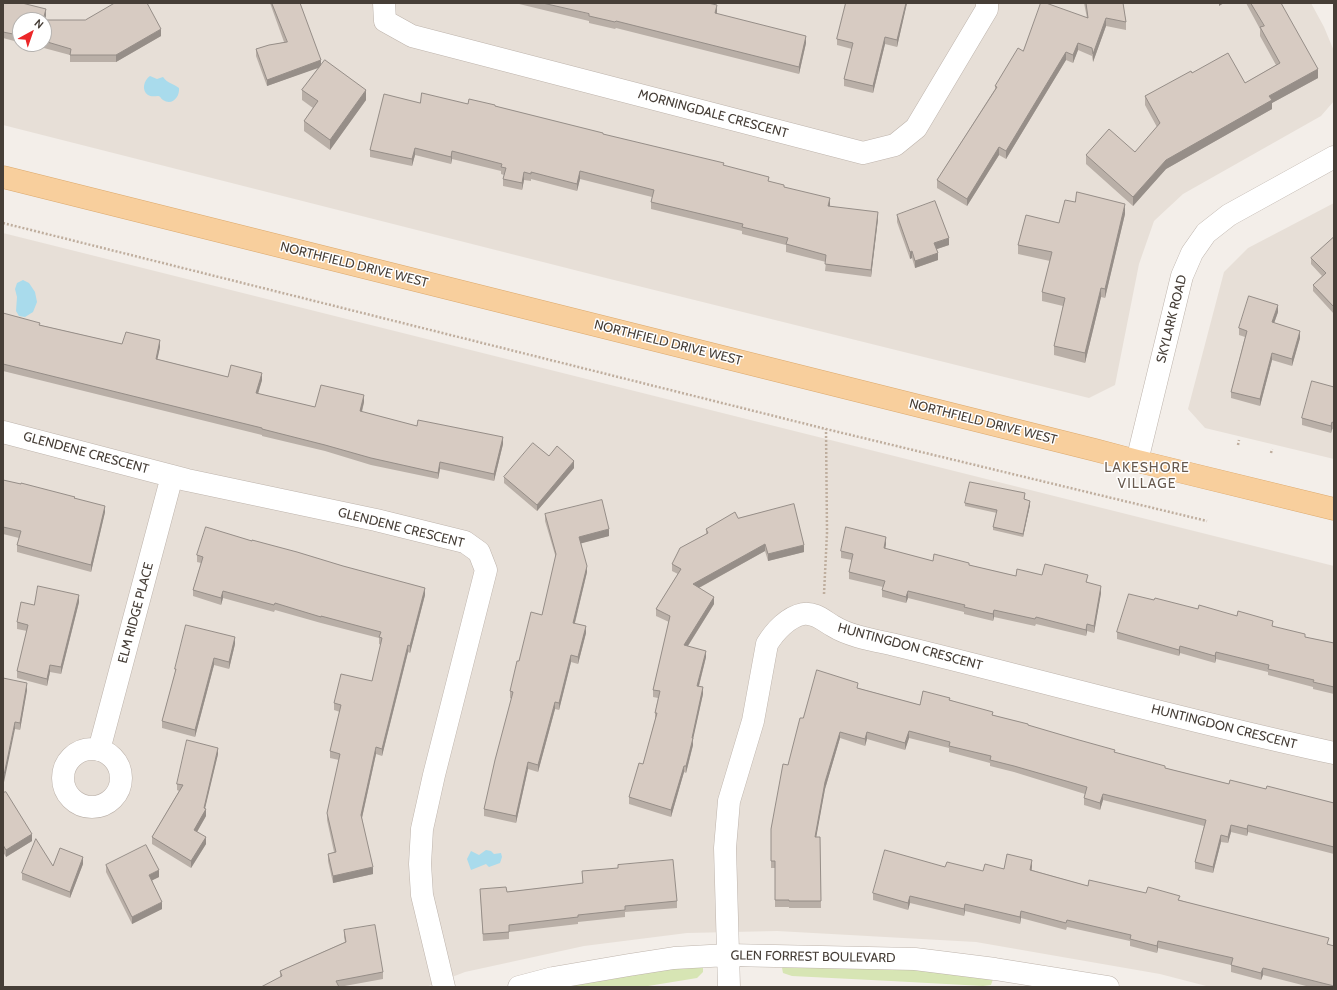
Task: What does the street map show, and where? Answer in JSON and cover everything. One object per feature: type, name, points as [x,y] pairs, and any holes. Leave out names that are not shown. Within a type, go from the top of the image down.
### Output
[{"type":"main road","name":"NORTHFIELD DRIVE WEST","points":[[3,177],[1334,509]]},
{"type":"street","name":"MORNINGDALE CRESCENT","points":[[384,3],[385,21],[412,36],[862,153],[895,145],[916,128],[987,9],[987,3]]},
{"type":"street","name":"SKYLARK ROAD","points":[[1137,461],[1182,276],[1192,253],[1206,233],[1229,214],[1334,157]]},
{"type":"street","name":"GLENDENE CRESCENT","points":[[3,432],[172,476],[376,520],[465,542],[479,552],[486,570],[434,775],[422,829],[420,864],[422,895],[444,987]]},
{"type":"street","name":"ELM RIDGE PLACE","points":[[99,750],[172,476]]},
{"type":"street","points":[[729,987],[725,848],[729,801],[753,721],[767,644],[772,636],[787,621],[803,614],[815,615]]},
{"type":"street","name":"HUNTINGDON CRESCENT","points":[[815,615],[839,630],[878,641],[1025,677],[1240,733],[1334,753]]},
{"type":"street","name":"GLEN FORREST BOULEVARD","points":[[519,987],[552,978],[674,958],[728,955],[915,959],[1019,980],[1108,987]]},
{"type":"path","points":[[3,223],[826,429],[1207,521]]},
{"type":"path","points":[[815,615],[824,594],[827,533],[826,429]]},
{"type":"path","points":[[1238,445],[1239,440]]},
{"type":"path","points":[[1271,453],[1272,448]]},
{"type":"shaded area","points":[[3,3],[1311,3],[1324,27],[1334,51],[1334,101],[1321,116],[1183,194],[1154,221],[1139,264],[1115,385],[1089,398],[606,278],[3,125]]},
{"type":"shaded area","points":[[1334,203],[1334,459],[1205,428],[1188,409],[1224,272],[1248,248]]},
{"type":"shaded area","points":[[3,233],[1334,566],[1334,987],[1210,987],[1160,974],[976,942],[777,931],[687,933],[584,946],[465,972],[426,987],[3,987]]},
{"type":"green space","points":[[699,962],[703,966],[703,972],[697,978],[642,987],[547,987]]},
{"type":"green space","points":[[785,964],[920,967],[993,979],[991,985],[983,986],[792,976],[783,973],[782,968]]},
{"type":"water","points":[[150,76],[157,79],[163,77],[179,88],[178,95],[175,100],[166,102],[159,96],[148,95],[144,85]]},
{"type":"water","points":[[23,280],[29,283],[35,292],[37,302],[33,312],[25,317],[19,316],[16,311],[17,297],[15,289],[17,283]]},
{"type":"water","points":[[486,850],[491,851],[494,854],[501,853],[502,857],[500,863],[489,867],[486,864],[471,870],[467,859],[471,851],[479,855]]},
{"type":"building","points":[[3,3],[22,3],[46,9],[45,12],[12,12],[12,34],[3,32]]},
{"type":"building","points":[[115,3],[147,3],[161,29],[116,55],[70,55],[71,49],[52,43],[52,20],[85,20]]},
{"type":"building","points":[[272,3],[300,3],[321,60],[267,80],[256,49],[287,42]]},
{"type":"building","points":[[543,3],[708,3],[717,5],[715,13],[806,36],[799,67],[616,21],[589,16],[589,14]]},
{"type":"building","points":[[846,3],[906,3],[897,40],[885,37],[873,86],[844,79],[853,43],[837,39]]},
{"type":"building","points":[[1041,3],[1046,3],[1088,18],[1086,3],[1123,3],[1126,22],[1106,18],[1093,54],[1092,48],[1078,43],[1073,55],[1066,52],[1006,151],[999,147],[967,199],[937,180],[997,87],[995,86],[1018,48],[1023,51]]},
{"type":"building","points":[[1251,3],[1281,3],[1318,69],[1269,96],[1272,100],[1166,160],[1133,197],[1086,155],[1109,129],[1135,152],[1160,123],[1145,96],[1228,53],[1245,83],[1280,63],[1260,27],[1264,26]]},
{"type":"building","points":[[325,60],[366,90],[330,140],[304,121],[318,101],[302,90]]},
{"type":"building","points":[[422,93],[468,104],[469,99],[495,105],[603,134],[724,163],[723,165],[769,177],[768,181],[784,185],[784,187],[830,198],[828,206],[878,212],[871,270],[825,264],[826,255],[786,244],[788,238],[742,227],[743,224],[651,202],[654,190],[580,171],[577,184],[531,172],[531,174],[524,172],[522,183],[503,179],[506,168],[501,167],[502,164],[452,151],[451,157],[415,148],[412,159],[370,150],[384,94],[420,103]]},
{"type":"building","points":[[1077,192],[1125,204],[1105,289],[1101,288],[1085,353],[1054,346],[1065,298],[1042,292],[1052,252],[1018,245],[1026,215],[1059,223],[1065,200],[1075,202]]},
{"type":"building","points":[[935,201],[949,238],[934,243],[938,253],[915,261],[912,251],[910,252],[897,215]]},
{"type":"building","points":[[1334,237],[1334,307],[1313,285],[1326,273],[1311,258]]},
{"type":"building","points":[[1249,296],[1278,305],[1272,322],[1300,331],[1292,359],[1272,353],[1260,399],[1231,392],[1247,331],[1239,328]]},
{"type":"building","points":[[3,313],[40,323],[39,325],[122,344],[126,332],[160,340],[156,359],[228,377],[231,365],[262,373],[256,393],[315,407],[321,385],[364,395],[360,411],[417,426],[418,420],[503,437],[494,474],[440,462],[438,473],[371,458],[262,428],[3,364]]},
{"type":"building","points":[[1312,381],[1334,387],[1334,423],[1332,422],[1331,426],[1302,418]]},
{"type":"building","points":[[533,443],[549,456],[557,446],[574,461],[537,505],[504,477]]},
{"type":"building","points":[[3,480],[21,483],[105,506],[91,565],[17,545],[21,531],[3,527]]},
{"type":"building","points":[[970,482],[1025,493],[1024,499],[1030,501],[1023,534],[993,527],[997,510],[965,503]]},
{"type":"building","points":[[602,500],[609,529],[579,537],[587,566],[573,623],[586,626],[578,657],[571,655],[559,703],[555,702],[538,765],[528,762],[516,816],[484,809],[513,692],[510,691],[517,661],[519,661],[531,612],[542,615],[556,554],[545,514]]},
{"type":"building","points":[[794,504],[804,545],[768,554],[765,544],[693,584],[714,597],[684,645],[706,651],[697,686],[703,687],[686,766],[684,766],[671,810],[629,797],[639,763],[643,764],[657,713],[655,713],[660,691],[653,690],[670,616],[656,609],[681,569],[672,564],[680,548],[708,533],[706,529],[735,512],[738,518]]},
{"type":"building","points":[[206,527],[425,588],[410,646],[408,645],[382,749],[376,747],[361,815],[373,867],[333,876],[328,854],[336,852],[327,813],[340,754],[330,751],[341,705],[334,703],[341,674],[372,681],[382,638],[379,637],[381,632],[321,617],[275,603],[274,605],[223,591],[221,598],[193,590],[203,557],[197,555]]},
{"type":"building","points":[[846,527],[886,537],[884,548],[933,561],[934,554],[969,563],[969,565],[1016,576],[1017,569],[1042,575],[1045,564],[1088,575],[1086,582],[1101,586],[1094,626],[1087,624],[1086,630],[1036,617],[1035,619],[994,610],[993,614],[964,607],[965,605],[908,591],[906,597],[882,590],[885,581],[849,572],[853,554],[841,551]]},
{"type":"building","points":[[38,586],[79,595],[61,667],[50,665],[47,679],[17,671],[28,625],[17,622],[21,602],[34,605]]},
{"type":"building","points":[[1129,594],[1154,600],[1155,598],[1198,609],[1199,605],[1237,616],[1238,611],[1273,621],[1272,626],[1305,634],[1305,637],[1334,643],[1334,687],[1313,682],[1314,680],[1268,669],[1269,665],[1216,652],[1215,656],[1180,646],[1179,650],[1117,632]]},
{"type":"building","points":[[186,625],[235,637],[229,662],[214,658],[195,730],[162,721]]},
{"type":"building","points":[[817,670],[858,683],[857,688],[920,705],[923,691],[993,712],[992,715],[1115,750],[1114,752],[1165,766],[1165,768],[1229,784],[1230,780],[1266,789],[1267,786],[1334,803],[1334,847],[1248,825],[1247,829],[1231,825],[1228,837],[1221,835],[1213,867],[1195,862],[1206,820],[1103,794],[1100,803],[1084,798],[1087,787],[990,760],[991,756],[949,746],[950,742],[909,731],[905,743],[867,732],[865,739],[840,732],[825,782],[815,837],[820,837],[821,901],[775,900],[775,861],[771,861],[771,829],[783,764],[788,765],[800,718],[803,718]]},
{"type":"building","points":[[3,678],[27,683],[20,723],[15,722],[3,780]]},
{"type":"building","points":[[187,740],[218,748],[204,808],[206,809],[194,830],[206,837],[191,861],[152,837],[183,785],[177,784]]},
{"type":"building","points":[[6,792],[32,834],[6,850],[3,845],[3,793]]},
{"type":"building","points":[[36,839],[53,866],[60,848],[83,857],[70,892],[22,873]]},
{"type":"building","points":[[146,845],[159,870],[149,875],[162,902],[132,917],[106,865]]},
{"type":"building","points":[[885,850],[945,867],[947,862],[983,871],[985,864],[1004,869],[1007,854],[1032,860],[1030,870],[1088,886],[1089,880],[1146,893],[1148,887],[1180,896],[1178,900],[1329,938],[1327,944],[1334,946],[1334,986],[1263,968],[1261,973],[1231,965],[1233,958],[1158,941],[1157,946],[1130,939],[1131,935],[1067,920],[1066,923],[1021,911],[1020,917],[965,904],[964,909],[910,896],[908,903],[873,893]]},
{"type":"building","points":[[673,860],[677,901],[625,906],[625,910],[509,925],[509,932],[483,934],[480,889],[506,887],[507,892],[583,883],[582,871],[618,868],[618,865]]},
{"type":"building","points":[[375,925],[383,972],[336,981],[339,987],[261,987],[282,976],[280,971],[346,942],[344,930]]},
{"type":"district","name":"LAKESHORE VILLAGE","points":[[1147,476]]}]
